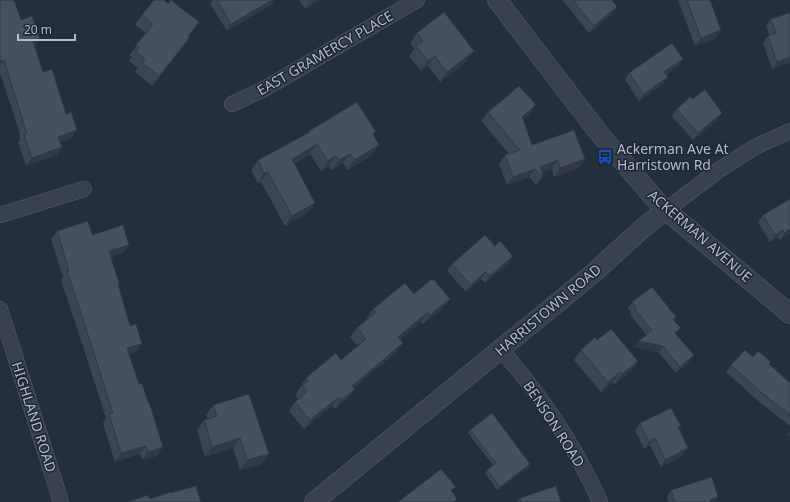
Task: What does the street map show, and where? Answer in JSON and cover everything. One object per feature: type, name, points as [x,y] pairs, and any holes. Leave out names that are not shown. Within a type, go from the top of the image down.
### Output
[{"type":"street","name":"EAST GRAMERCY PLACE","points":[[232,104],[264,89],[417,0]]},
{"type":"street","name":"ACKERMAN AVENUE","points":[[498,0],[602,138],[660,205],[790,314]]},
{"type":"street","name":"HARRISTOWN ROAD","points":[[314,502],[590,276],[644,227],[718,170],[755,147],[790,131]]},
{"type":"street","points":[[0,215],[84,188]]},
{"type":"street","name":"HIGHLAND ROAD","points":[[0,309],[61,502]]},
{"type":"street","name":"BENSON ROAD","points":[[501,349],[535,392],[567,438],[600,502]]},
{"type":"building","points":[[0,0],[14,0],[21,20],[32,16],[40,39],[33,41],[43,72],[52,69],[66,114],[71,112],[77,130],[58,137],[62,147],[32,158],[24,135],[27,134],[25,127],[4,60],[0,61]]},
{"type":"building","points":[[154,0],[164,0],[168,4],[171,0],[199,22],[188,36],[190,37],[159,76],[142,63],[145,59],[136,51],[139,47],[136,45],[153,24],[142,15]]},
{"type":"building","points":[[217,0],[272,0],[231,24]]},
{"type":"building","points":[[573,0],[612,0],[617,7],[594,26]]},
{"type":"building","points":[[687,0],[710,0],[721,30],[701,38]]},
{"type":"building","points":[[444,12],[474,51],[447,72],[435,56],[428,61],[416,46],[423,41],[417,33]]},
{"type":"building","points":[[789,13],[790,57],[777,62],[768,36],[776,33],[771,19]]},
{"type":"building","points":[[672,43],[683,59],[664,72],[668,77],[644,94],[629,73]]},
{"type":"building","points":[[519,86],[536,105],[522,117],[532,145],[574,130],[585,159],[560,168],[558,160],[540,167],[542,177],[535,169],[513,177],[505,155],[520,150],[488,112]]},
{"type":"building","points":[[705,89],[722,113],[698,133],[677,109],[690,97],[693,99]]},
{"type":"building","points":[[357,102],[376,132],[373,134],[379,145],[354,160],[350,154],[339,160],[336,156],[328,161],[317,144],[292,159],[315,203],[292,216],[268,172],[264,173],[258,160],[310,132],[309,131]]},
{"type":"building","points":[[790,199],[790,229],[784,233],[783,230],[775,235],[763,215]]},
{"type":"building","points":[[88,221],[92,235],[123,225],[129,245],[109,251],[130,326],[136,324],[142,344],[127,348],[139,384],[142,383],[149,402],[163,447],[148,452],[146,446],[121,453],[109,414],[113,413],[67,271],[69,271],[57,231]]},
{"type":"building","points":[[485,235],[495,246],[500,241],[513,256],[490,276],[485,272],[471,285],[452,264]]},
{"type":"building","points":[[432,279],[450,299],[430,315],[428,312],[398,337],[403,343],[352,386],[355,389],[341,400],[339,397],[310,420],[295,402],[307,392],[302,386],[308,381],[306,378],[336,353],[341,360],[366,339],[357,328],[376,312],[373,309],[405,283],[414,294]]},
{"type":"building","points":[[652,287],[676,317],[673,320],[681,328],[675,333],[694,355],[680,367],[663,346],[639,341],[652,330],[634,308],[636,307],[632,302]]},
{"type":"building","points":[[611,329],[638,361],[622,374],[620,372],[608,382],[581,350],[595,337],[597,340]]},
{"type":"building","points":[[745,350],[753,357],[758,351],[771,362],[769,364],[790,383],[790,415],[762,393],[731,365]]},
{"type":"building","points":[[249,394],[269,454],[247,460],[240,438],[212,447],[204,420],[217,416],[213,405]]},
{"type":"building","points":[[671,408],[681,426],[678,427],[688,448],[665,460],[655,438],[649,442],[640,423]]},
{"type":"building","points":[[492,413],[530,464],[500,487],[487,470],[496,463],[470,430]]},
{"type":"building","points":[[441,469],[456,487],[451,490],[457,499],[454,502],[398,502]]},
{"type":"building","points":[[712,477],[718,497],[710,500],[711,502],[675,502],[671,490]]},
{"type":"building","points":[[196,486],[201,502],[128,502],[148,495],[150,499],[170,492]]},
{"type":"building","points":[[556,486],[561,502],[521,502],[520,498]]},
{"type":"place","name":"Ackerman Ave At Harristown Rd","points":[[605,157]]}]
